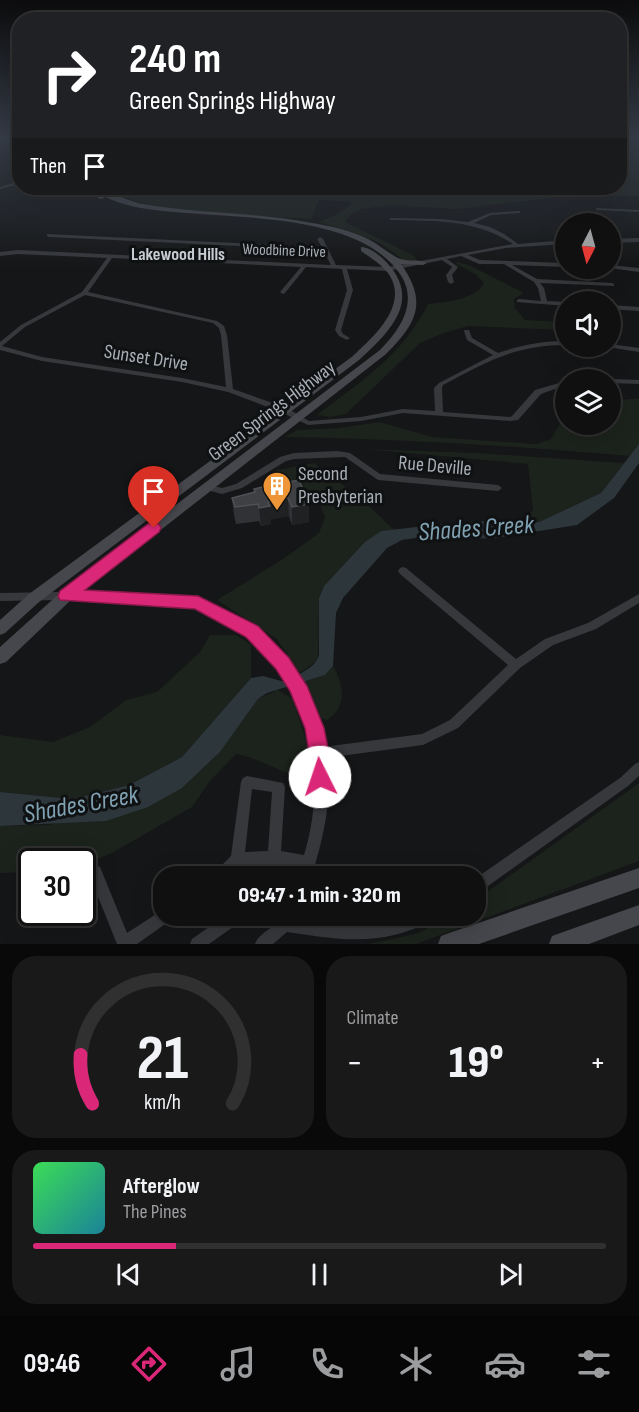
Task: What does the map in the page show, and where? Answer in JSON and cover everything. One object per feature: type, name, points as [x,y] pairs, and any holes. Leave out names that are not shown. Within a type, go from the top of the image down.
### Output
[{"type":"main road","points":[[96,195],[143,209],[268,219]]},
{"type":"main road","points":[[108,195],[146,207],[268,219],[313,228],[340,237],[394,265],[423,263]]},
{"type":"main road","name":"Green Springs Highway","points":[[0,629],[34,597],[356,358],[383,334],[396,313],[399,300],[394,265]]},
{"type":"main road","name":"Green Springs Highway","points":[[0,657],[66,596],[383,352],[407,325],[413,309],[413,291],[394,265]]},
{"type":"main road","points":[[449,944],[639,878]]},
{"type":"main road","points":[[560,944],[639,915]]},
{"type":"street","points":[[0,183],[11,184]]},
{"type":"street","points":[[0,188],[11,184]]},
{"type":"street","points":[[598,209],[639,211]]},
{"type":"street","points":[[470,223],[490,214],[518,212]]},
{"type":"street","points":[[392,219],[470,223],[498,232],[516,244]]},
{"type":"street","points":[[49,235],[323,249]]},
{"type":"street","points":[[320,239],[323,249],[334,266]]},
{"type":"street","points":[[621,241],[639,240]]},
{"type":"street","points":[[423,263],[516,244],[555,242]]},
{"type":"street","name":"Woodbine Drive","points":[[0,254],[18,252],[344,267],[394,265]]},
{"type":"street","points":[[463,255],[475,261],[555,265]]},
{"type":"street","points":[[0,346],[23,326],[84,293],[110,257]]},
{"type":"street","points":[[444,259],[455,267],[449,275],[451,282]]},
{"type":"street","points":[[505,263],[537,281],[612,285]]},
{"type":"street","points":[[283,292],[305,265]]},
{"type":"street","points":[[344,267],[350,290],[338,330],[347,338]]},
{"type":"street","points":[[621,268],[639,270]]},
{"type":"street","points":[[537,281],[545,303]]},
{"type":"street","points":[[84,293],[215,322],[222,327],[224,335],[230,390]]},
{"type":"street","points":[[519,301],[555,303]]},
{"type":"street","points":[[621,308],[639,309]]},
{"type":"street","points":[[467,331],[469,339],[496,354]]},
{"type":"street","points":[[439,413],[438,388],[441,384],[496,354],[543,343],[555,343]]},
{"type":"street","name":"Sunset Drive","points":[[0,346],[42,359],[182,380],[230,390],[284,410],[298,418]]},
{"type":"street","points":[[621,348],[639,350]]},
{"type":"street","points":[[621,381],[639,382]]},
{"type":"street","points":[[298,418],[308,423],[361,419],[403,411],[510,419],[515,418],[538,392],[555,387]]},
{"type":"street","name":"Rue Deville","points":[[206,487],[222,491],[239,486],[283,459],[294,456],[337,454],[348,455],[378,477],[498,488]]},
{"type":"street","points":[[403,571],[516,665]]},
{"type":"street","points":[[0,597],[66,596],[198,603],[252,632],[292,676],[312,717],[319,753],[321,793],[316,845],[309,866]]},
{"type":"street","points":[[319,753],[423,738],[454,724],[516,665],[549,642],[592,626],[639,598]]},
{"type":"street","points":[[486,879],[624,782],[639,768]]},
{"type":"street","points":[[230,866],[237,859],[248,782],[279,787],[274,857]]},
{"type":"street","points":[[237,859],[274,857],[300,866]]},
{"type":"street","points":[[96,874],[124,944],[153,924]]},
{"type":"street","points":[[197,944],[222,926]]},
{"type":"street","points":[[262,944],[278,926]]},
{"type":"street","points":[[324,926],[363,934],[401,926]]},
{"type":"shaded area","points":[[627,180],[639,180],[639,196],[575,195],[627,195]]},
{"type":"shaded area","points":[[121,195],[575,195],[456,209],[391,205],[361,209],[351,214],[345,222],[413,255],[418,261],[402,260],[394,252],[374,241],[319,222],[352,204],[349,201],[319,200],[311,219],[176,209]]},
{"type":"shaded area","points":[[457,262],[469,265],[524,293],[514,299],[515,308],[525,320],[555,322],[555,330],[468,326],[444,333],[420,343],[346,414],[331,417],[317,415],[380,366],[393,353],[418,322],[428,304],[467,297],[480,289],[484,283],[475,274],[456,264]]},
{"type":"shaded area","points":[[639,398],[639,444],[630,456],[372,439],[285,437],[297,430],[338,428],[380,422],[432,437],[537,444],[551,439],[555,432],[555,435],[621,435],[621,400]]},
{"type":"shaded area","points":[[364,449],[478,453],[624,463],[601,493],[539,522],[519,524],[533,510],[528,464]]},
{"type":"shaded area","points":[[314,463],[366,503],[394,530],[381,531],[324,586],[319,598],[318,660],[300,673],[277,639],[217,600],[286,557],[319,533],[325,517],[319,502],[293,486],[267,478],[277,470]]},
{"type":"shaded area","points":[[210,635],[236,635],[251,645],[251,678],[182,757],[129,785],[73,799],[0,792],[0,735],[53,742],[90,727],[126,700],[157,692],[200,652]]},
{"type":"shaded area","points":[[333,666],[340,680],[342,695],[338,708],[327,720],[315,716],[302,682],[325,675]]},
{"type":"shaded area","points":[[278,690],[293,699],[312,760],[300,777],[236,754],[210,781],[192,807],[112,853],[96,860],[96,848],[18,848],[18,872],[0,873],[0,826],[48,825],[182,788],[220,752],[258,699]]},
{"type":"shaded area","points":[[639,783],[639,861],[486,918],[486,893]]},
{"type":"shaded area","points":[[431,926],[464,926],[416,944],[369,944],[419,933]]},
{"type":"water","name":"Shades Creek","points":[[639,444],[639,463],[614,498],[577,525],[496,538],[422,537],[402,540],[387,548],[343,598],[336,613],[333,666],[325,675],[267,693],[258,699],[220,752],[182,788],[148,807],[106,821],[0,826],[0,792],[73,799],[129,785],[182,757],[251,678],[263,676],[285,682],[314,664],[319,655],[319,598],[324,586],[365,542],[381,531],[490,521],[519,524],[539,522],[601,493]]},
{"type":"building","points":[[299,480],[309,504],[292,507],[288,498],[268,502],[270,506],[259,508],[258,504],[235,507],[232,498],[255,492],[254,489],[262,487],[264,491],[285,487],[283,483]]},
{"type":"place","name":"Second Presbyterian","points":[[277,512]]},
{"type":"district","name":"Lakewood Hills","points":[[178,254]]},
{"type":"route","points":[[154,528],[66,596],[198,603],[252,632],[268,647],[298,686],[312,717],[319,753],[320,777]]}]
